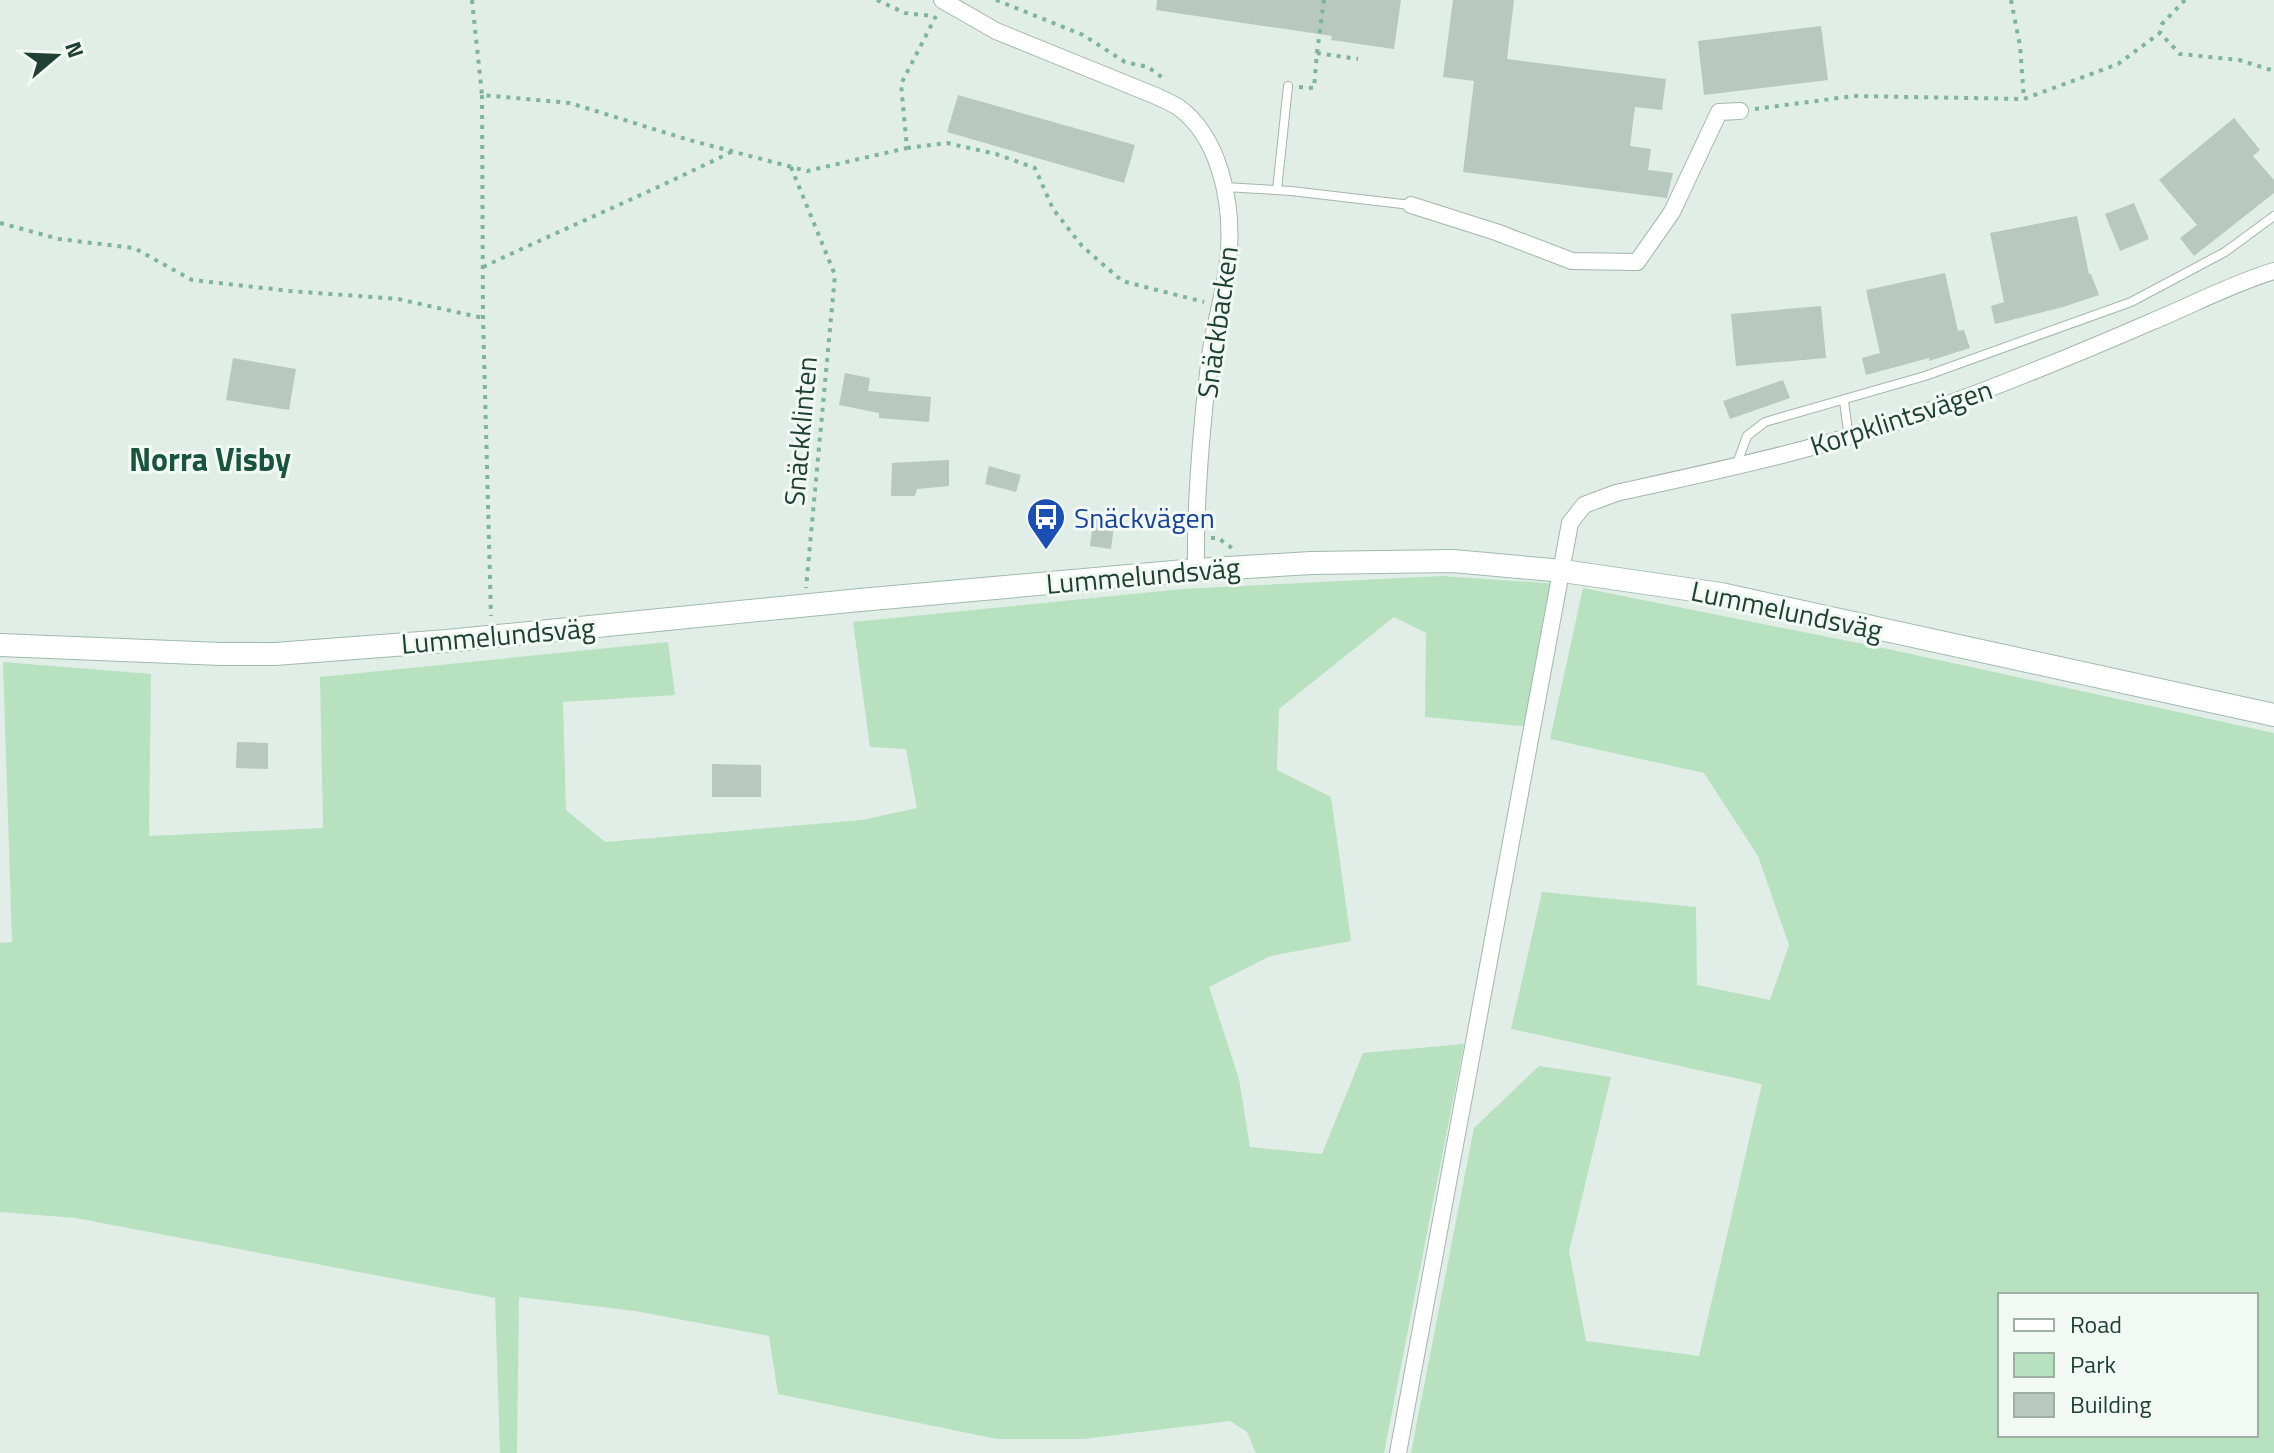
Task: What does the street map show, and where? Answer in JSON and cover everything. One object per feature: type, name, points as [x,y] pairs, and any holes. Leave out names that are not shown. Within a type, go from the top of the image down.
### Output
[{"type":"main road","name":"Lummelundsväg","points":[[0,645],[275,654],[447,641],[1196,570],[1311,563],[1453,561],[1563,571],[1721,594],[2274,715]]},
{"type":"street","name":"Snäckbacken","points":[[942,0],[996,31],[1178,107],[1194,122],[1207,141],[1225,187],[1229,252],[1209,360],[1196,570]]},
{"type":"street","points":[[1411,205],[1496,232],[1572,261],[1637,262],[1672,212],[1719,112],[1740,111]]},
{"type":"street","name":"Korpklintsvägen","points":[[1398,1453],[1570,523],[1584,505],[1616,493],[1849,439],[2022,376],[2155,321],[2211,294],[2274,271]]},
{"type":"lane","points":[[1277,190],[1288,86]]},
{"type":"lane","points":[[1225,187],[1411,205]]},
{"type":"lane","points":[[1736,466],[1747,436],[1765,422],[1844,401],[1983,356],[2131,302],[2225,252],[2274,216]]},
{"type":"lane","points":[[1844,401],[1849,439]]},
{"type":"path","points":[[472,0],[482,95],[483,318],[491,620]]},
{"type":"path","points":[[877,0],[905,13],[937,15],[901,84],[907,148]]},
{"type":"path","points":[[1288,86],[1314,88],[1324,0]]},
{"type":"path","points":[[2011,0],[2020,46],[2024,99]]},
{"type":"path","points":[[1740,111],[1854,96],[2024,99],[2118,64],[2160,33],[2162,24],[2185,0]]},
{"type":"path","points":[[2160,33],[2180,54],[2239,60],[2274,71]]},
{"type":"path","points":[[1317,53],[1358,59]]},
{"type":"path","points":[[482,95],[570,103],[807,171],[907,148],[947,143],[996,154],[1035,168],[1053,209],[1082,246],[1122,281],[1219,306]]},
{"type":"path","points":[[483,267],[578,222],[646,195],[733,151]]},
{"type":"path","name":"Snäckklinten","points":[[790,166],[835,275],[805,590],[815,589]]},
{"type":"path","points":[[0,223],[59,239],[134,248],[192,280],[398,299],[483,318]]},
{"type":"path","points":[[1196,538],[1218,538],[1233,549],[1241,550]]},
{"type":"green space","points":[[1442,576],[1559,584],[1532,727],[1425,717],[1426,633],[1394,617],[1279,709],[1277,770],[1331,797],[1351,941],[1270,956],[1209,987],[1239,1079],[1250,1147],[1322,1154],[1363,1053],[1464,1044],[1384,1453],[1256,1453],[1247,1432],[1230,1421],[1083,1439],[997,1439],[778,1394],[769,1336],[635,1311],[519,1297],[517,1453],[500,1453],[495,1298],[76,1218],[0,1212],[0,943],[12,942],[3,662],[151,674],[149,836],[323,828],[320,677],[668,642],[675,695],[563,702],[566,810],[605,842],[862,820],[917,808],[906,749],[870,747],[853,622],[1182,589]]},
{"type":"green space","points":[[1583,588],[1888,649],[2274,733],[2274,1453],[1411,1453],[1474,1128],[1539,1066],[1611,1077],[1569,1251],[1586,1341],[1699,1356],[1762,1084],[1511,1029],[1542,892],[1696,907],[1697,985],[1770,1000],[1789,945],[1758,856],[1704,773],[1550,739]]},
{"type":"building","points":[[1157,0],[1401,0],[1394,49],[1331,40],[1332,36],[1156,10]]},
{"type":"building","points":[[1453,0],[1514,0],[1507,59],[1666,79],[1662,110],[1635,107],[1630,146],[1651,149],[1648,170],[1673,173],[1667,198],[1463,172],[1474,81],[1443,77]]},
{"type":"building","points":[[1821,26],[1828,80],[1704,95],[1698,41]]},
{"type":"building","points":[[958,95],[1135,145],[1124,183],[947,132]]},
{"type":"building","points":[[2234,118],[2260,150],[2253,156],[2274,180],[2274,193],[2194,256],[2180,238],[2197,225],[2159,180]]},
{"type":"building","points":[[2134,203],[2149,239],[2120,251],[2105,214]]},
{"type":"building","points":[[2077,216],[2089,274],[2099,295],[1995,324],[1991,306],[2004,302],[1990,233]]},
{"type":"building","points":[[1945,273],[1958,331],[1964,330],[1970,348],[1866,375],[1862,358],[1880,353],[1866,290]]},
{"type":"building","points":[[1821,306],[1826,358],[1736,366],[1731,314]]},
{"type":"building","points":[[233,358],[296,369],[289,410],[226,400]]},
{"type":"building","points":[[845,373],[870,378],[868,391],[931,397],[929,422],[879,418],[879,413],[839,405]]},
{"type":"building","points":[[1783,380],[1790,398],[1730,419],[1723,401]]},
{"type":"building","points":[[949,460],[949,486],[917,489],[915,496],[891,496],[892,463]]},
{"type":"building","points":[[989,466],[1021,475],[1016,492],[985,484]]},
{"type":"building","points":[[1094,515],[1115,517],[1111,549],[1090,546]]},
{"type":"building","points":[[237,742],[268,743],[268,769],[236,768]]},
{"type":"building","points":[[712,764],[761,765],[761,797],[712,797]]},
{"type":"place","name":"Snäckvägen","points":[[1046,551]]},
{"type":"district","name":"Norra Visby","points":[[210,459]]}]
